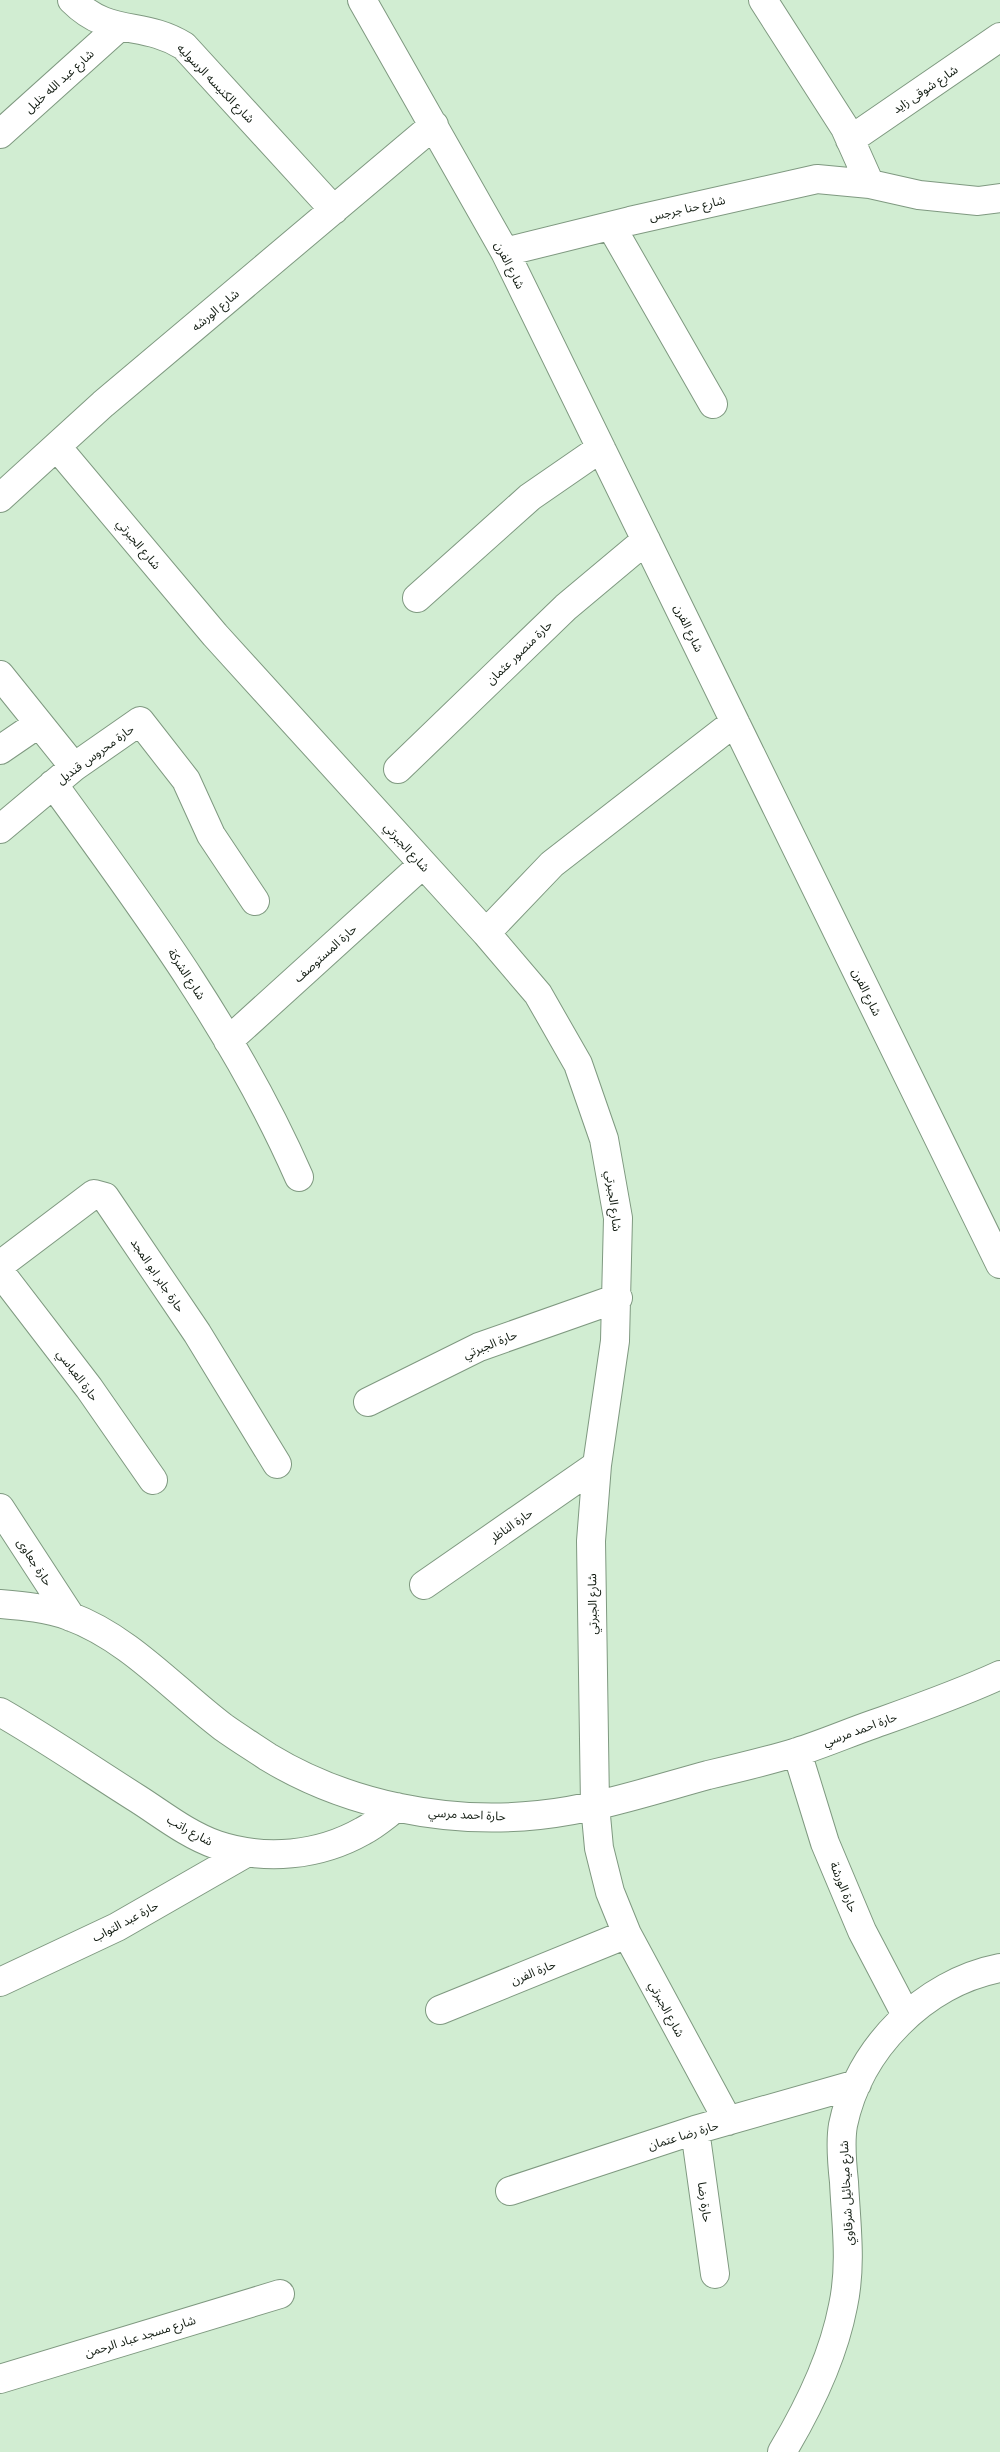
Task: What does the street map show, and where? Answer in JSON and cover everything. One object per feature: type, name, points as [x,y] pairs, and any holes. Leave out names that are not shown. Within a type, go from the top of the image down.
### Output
[{"type":"street","name":"شارع الكنيسه الرسوليه","points":[[72,0],[84,12],[101,22],[168,36],[184,46],[334,210]]},
{"type":"street","points":[[763,0],[850,140],[870,184]]},
{"type":"street","name":"شارع الفرن","points":[[368,2],[505,252],[1000,1264]]},
{"type":"street","name":"شارع عبد الله خليل","points":[[0,134],[119,27]]},
{"type":"street","name":"شارع شوقى زايد","points":[[850,140],[1000,37]]},
{"type":"street","name":"شارع الورشه","points":[[0,498],[104,404],[434,125]]},
{"type":"street","name":"شارع حنا جرجس","points":[[505,252],[817,179],[870,184],[929,196],[978,201],[1000,198]]},
{"type":"street","points":[[611,226],[713,404]]},
{"type":"street","name":"شارع الجبرتي","points":[[57,447],[215,635],[486,933],[538,994],[578,1064],[604,1139],[617,1209],[618,1298],[615,1341],[597,1465],[591,1541],[594,1805],[599,1848],[608,1883],[627,1934],[728,2121]]},
{"type":"street","points":[[417,598],[530,497],[601,448]]},
{"type":"street","name":"حارة منصور عثمان","points":[[398,769],[566,607],[646,540]]},
{"type":"street","points":[[0,675],[74,767]]},
{"type":"street","name":"حارة محروس قنديل","points":[[0,829],[74,767],[140,722],[186,780],[211,836],[255,901]]},
{"type":"street","points":[[486,933],[552,864],[735,722]]},
{"type":"street","points":[[0,750],[38,724]]},
{"type":"street","name":"شارع الشركة","points":[[53,784],[151,918],[228,1041],[283,1141],[299,1177]]},
{"type":"street","name":"حارة المستوصف","points":[[228,1041],[422,864]]},
{"type":"street","name":"حارة جابر ابو المجد","points":[[0,1265],[94,1194],[105,1197],[197,1333],[277,1464]]},
{"type":"street","name":"حارة العباسي","points":[[0,1272],[89,1388],[153,1480]]},
{"type":"street","name":"حارة الجبرتي","points":[[368,1402],[479,1347],[618,1298]]},
{"type":"street","name":"حارة الناظر","points":[[424,1584],[597,1465]]},
{"type":"street","name":"حارة جعاوى","points":[[0,1508],[71,1617]]},
{"type":"street","name":"حارة احمد مرسي","points":[[0,1604],[41,1608],[71,1617],[98,1630],[139,1657],[223,1727],[270,1758],[320,1783],[373,1801],[428,1813],[484,1817],[540,1815],[594,1805],[797,1752],[963,1692],[1000,1676]]},
{"type":"street","name":"شارع راتب","points":[[0,1712],[29,1728],[187,1830],[216,1844],[246,1853],[286,1855],[327,1848],[364,1831],[397,1807]]},
{"type":"street","name":"حارة الورشة","points":[[797,1752],[829,1852],[862,1931],[906,2015]]},
{"type":"street","name":"حارة عبد التواب","points":[[0,1982],[117,1927],[246,1853]]},
{"type":"street","name":"حارة الفرن","points":[[440,2010],[627,1934]]},
{"type":"street","name":"شارع ميخائيل شرقاوي","points":[[782,2452],[816,2388],[832,2347],[844,2306],[849,2255],[842,2168],[843,2126],[857,2084],[878,2048],[906,2015],[942,1989],[984,1971],[1000,1968]]},
{"type":"street","name":"حارة رضا عتمان","points":[[510,2191],[695,2130],[857,2084]]},
{"type":"street","name":"حارة رضا","points":[[695,2130],[715,2274]]},
{"type":"street","name":"شارع مسجد عباد الرحمن","points":[[0,2379],[280,2294]]}]
